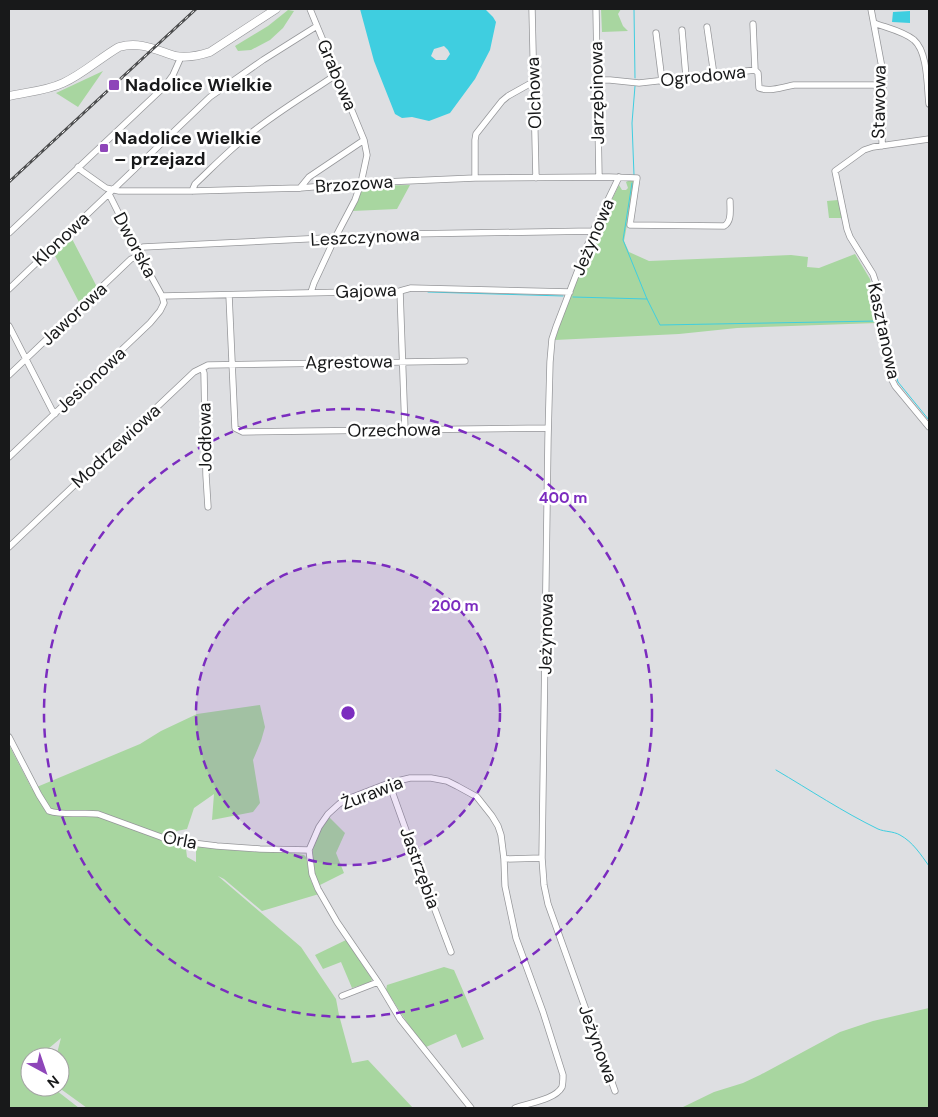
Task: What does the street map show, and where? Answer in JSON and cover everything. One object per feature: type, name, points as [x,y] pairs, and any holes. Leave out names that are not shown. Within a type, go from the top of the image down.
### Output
[{"type":"street","points":[[9,96],[62,84],[119,46],[140,45],[181,57],[193,57],[210,52],[276,9]]},
{"type":"street","name":"Grabowa","points":[[310,9],[364,140],[367,155],[355,200],[335,238],[314,283],[312,292]]},
{"type":"street","name":"Olchowa","points":[[532,9],[536,178]]},
{"type":"street","name":"Jarzębinowa","points":[[596,9],[599,177]]},
{"type":"street","name":"Stawowa","points":[[836,171],[864,150],[882,146],[884,85],[871,9]]},
{"type":"street","points":[[874,23],[912,38],[918,45],[925,64],[929,104]]},
{"type":"street","points":[[753,24],[755,70]]},
{"type":"street","name":"Klonowa","points":[[9,289],[210,97],[263,60],[317,26]]},
{"type":"street","points":[[707,27],[714,75]]},
{"type":"street","points":[[682,30],[686,77]]},
{"type":"street","points":[[656,33],[662,81]]},
{"type":"street","points":[[9,233],[165,86],[173,75],[181,57]]},
{"type":"street","name":"Ogrodowa","points":[[597,80],[640,83],[755,70],[758,74],[760,88],[763,89],[794,85],[884,85]]},
{"type":"street","points":[[192,191],[195,184],[230,150],[272,117],[337,74]]},
{"type":"street","points":[[475,178],[474,140],[476,134],[502,101],[533,82]]},
{"type":"street","points":[[882,146],[929,139]]},
{"type":"street","points":[[300,188],[309,177],[364,140]]},
{"type":"street","name":"Brzozowa","points":[[78,167],[111,192],[300,188],[361,183],[475,178],[637,178],[630,225],[724,226],[730,221],[730,201]]},
{"type":"street","name":"Kasztanowa","points":[[836,171],[850,237],[876,283],[881,328],[891,378],[895,386],[929,427]]},
{"type":"street","name":"Jeżynowa","points":[[615,1091],[548,904],[544,885],[542,858],[548,428],[552,340],[593,231],[619,178]]},
{"type":"street","name":"Dworska","points":[[111,192],[140,256],[162,296]]},
{"type":"street","name":"Leszczynowa","points":[[137,249],[143,247],[408,234],[593,231]]},
{"type":"street","name":"Jaworowa","points":[[9,375],[131,260],[140,256]]},
{"type":"street","name":"Gajowa","points":[[162,296],[400,291],[411,288],[570,292]]},
{"type":"street","points":[[400,291],[405,430]]},
{"type":"street","points":[[229,295],[233,364]]},
{"type":"street","name":"Jesionowa","points":[[9,457],[150,323],[160,311],[164,302],[162,296]]},
{"type":"street","points":[[9,326],[55,414]]},
{"type":"street","name":"Agrestowa","points":[[233,364],[465,360]]},
{"type":"street","name":"Orzechowa","points":[[233,364],[235,428],[243,432],[548,428]]},
{"type":"street","name":"Modrzewiowa","points":[[9,547],[194,372],[208,365],[233,364]]},
{"type":"street","name":"Jodłowa","points":[[202,368],[204,373],[208,507]]},
{"type":"street","name":"Orla","points":[[9,737],[49,811],[56,813],[98,814],[160,837],[176,840],[217,846],[308,850]]},
{"type":"street","name":"Żurawia","points":[[308,850],[323,820],[339,804],[389,783],[410,778],[431,778],[457,786],[477,797],[492,816],[501,835],[505,886],[516,938],[531,976],[563,1075],[563,1085],[557,1093],[515,1108]]},
{"type":"street","name":"Jastrzębia","points":[[389,783],[418,864],[424,888],[434,907],[451,952]]},
{"type":"street","points":[[308,850],[312,874],[318,889],[349,940],[378,982],[400,1019],[471,1108]]},
{"type":"street","points":[[504,859],[542,858]]},
{"type":"street","points":[[342,996],[378,982]]},
{"type":"green space","points":[[601,9],[621,9],[618,14],[623,26],[628,31],[602,32]]},
{"type":"green space","points":[[288,10],[294,11],[283,28],[270,40],[251,50],[238,51],[235,46],[268,26]]},
{"type":"green space","points":[[103,71],[78,107],[56,93]]},
{"type":"green space","points":[[635,181],[624,241],[629,252],[649,261],[791,255],[808,257],[807,267],[819,268],[855,254],[870,279],[877,323],[737,328],[679,334],[555,340],[576,281],[601,222],[619,185],[622,190],[626,190],[628,188],[626,182]]},
{"type":"green space","points":[[410,185],[397,209],[352,211],[364,186]]},
{"type":"green space","points":[[838,200],[842,218],[829,218],[827,201]]},
{"type":"green space","points":[[70,235],[97,287],[80,304],[53,252]]},
{"type":"green space","points":[[260,705],[265,727],[253,760],[260,803],[253,812],[212,820],[214,794],[194,808],[187,829],[177,831],[177,838],[168,841],[186,849],[187,857],[196,862],[196,846],[241,851],[282,852],[304,855],[306,857],[311,881],[319,894],[262,911],[218,876],[301,947],[336,999],[352,1063],[368,1060],[413,1108],[87,1108],[70,1096],[70,1047],[59,1047],[61,1038],[50,1047],[20,1047],[20,1097],[65,1097],[79,1108],[9,1108],[9,745],[32,789],[140,744],[161,731],[197,714]]},
{"type":"green space","points":[[329,817],[345,833],[336,853],[344,873],[318,886],[313,867],[313,850],[318,834]]},
{"type":"green space","points":[[346,940],[372,979],[371,982],[352,988],[341,962],[323,969],[315,955]]},
{"type":"green space","points":[[444,967],[454,970],[484,1039],[462,1048],[456,1034],[426,1047],[412,1030],[386,990],[387,985]]},
{"type":"green space","points":[[929,1008],[929,1108],[681,1108],[714,1092],[743,1083],[760,1075],[840,1032],[873,1021]]},
{"type":"water","points":[[360,9],[485,9],[496,22],[490,50],[475,79],[450,113],[429,121],[412,117],[402,118],[395,114],[374,61]],"holes":[[[444,46],[450,54],[446,60],[436,60],[431,56],[434,49]]]},
{"type":"water","points":[[910,11],[910,23],[892,22],[893,12]]},
{"type":"waterway","points":[[634,9],[635,78]]},
{"type":"waterway","points":[[634,175],[632,123],[635,86]]},
{"type":"waterway","points":[[632,183],[623,240],[647,299],[660,325],[878,321]]},
{"type":"waterway","points":[[428,292],[563,296]]},
{"type":"waterway","points":[[573,297],[647,299]]},
{"type":"waterway","points":[[886,321],[898,382],[929,420]]},
{"type":"waterway","points":[[776,770],[878,829],[895,833],[905,838],[929,866]]},
{"type":"railway","points":[[9,182],[196,9]]},
{"type":"place","name":"Nadolice Wielkie","points":[[114,85]]},
{"type":"place","name":"Nadolice Wielkie – przejazd","points":[[104,148]]}]
